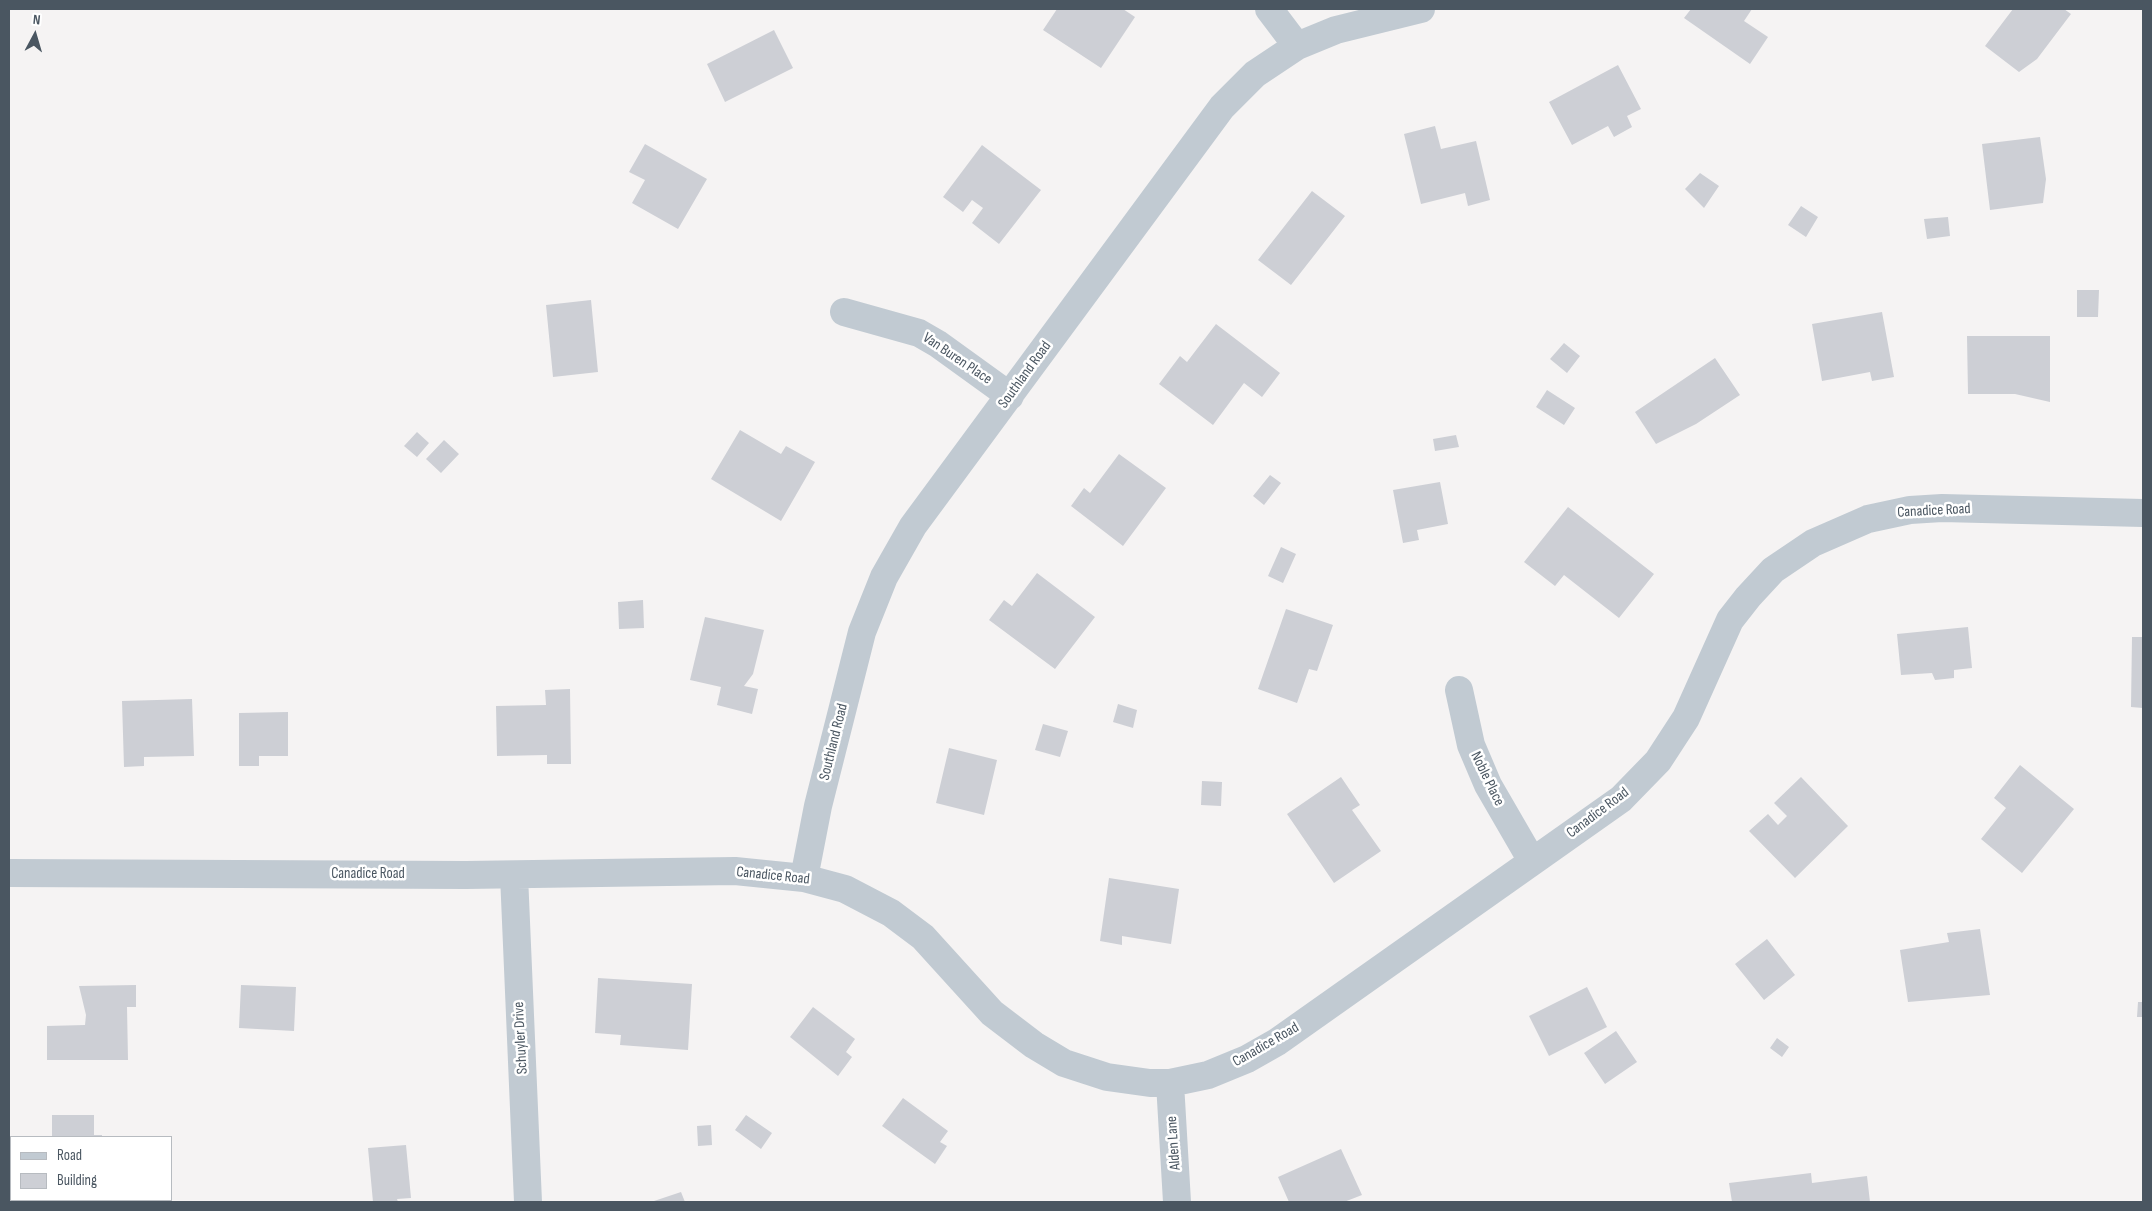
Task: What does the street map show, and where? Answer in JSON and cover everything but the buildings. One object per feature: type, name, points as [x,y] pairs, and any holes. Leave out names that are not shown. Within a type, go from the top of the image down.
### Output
[{"type":"street","points":[[1269,9],[1297,46]]},
{"type":"street","name":"Southland Road","points":[[804,878],[818,806],[862,632],[884,577],[913,526],[1222,107],[1256,74],[1297,46],[1336,30],[1421,9]]},
{"type":"street","name":"Van Buren Place","points":[[844,312],[919,333],[938,344],[1010,396]]},
{"type":"street","name":"Canadice Road","points":[[9,873],[514,875],[735,871],[804,878],[845,889],[891,913],[923,937],[992,1013],[1034,1045],[1064,1063],[1107,1077],[1150,1083],[1170,1083],[1208,1075],[1247,1059],[1277,1042],[1621,799],[1658,761],[1686,718],[1730,620],[1752,590],[1773,570],[1813,543],[1868,518],[1910,510],[1942,508],[2143,512]]},
{"type":"street","name":"Noble Place","points":[[1459,690],[1471,745],[1488,785],[1532,861]]},
{"type":"street","name":"Schuyler Drive","points":[[514,875],[528,1202]]},
{"type":"street","name":"Alden Lane","points":[[1170,1083],[1178,1202]]}]
